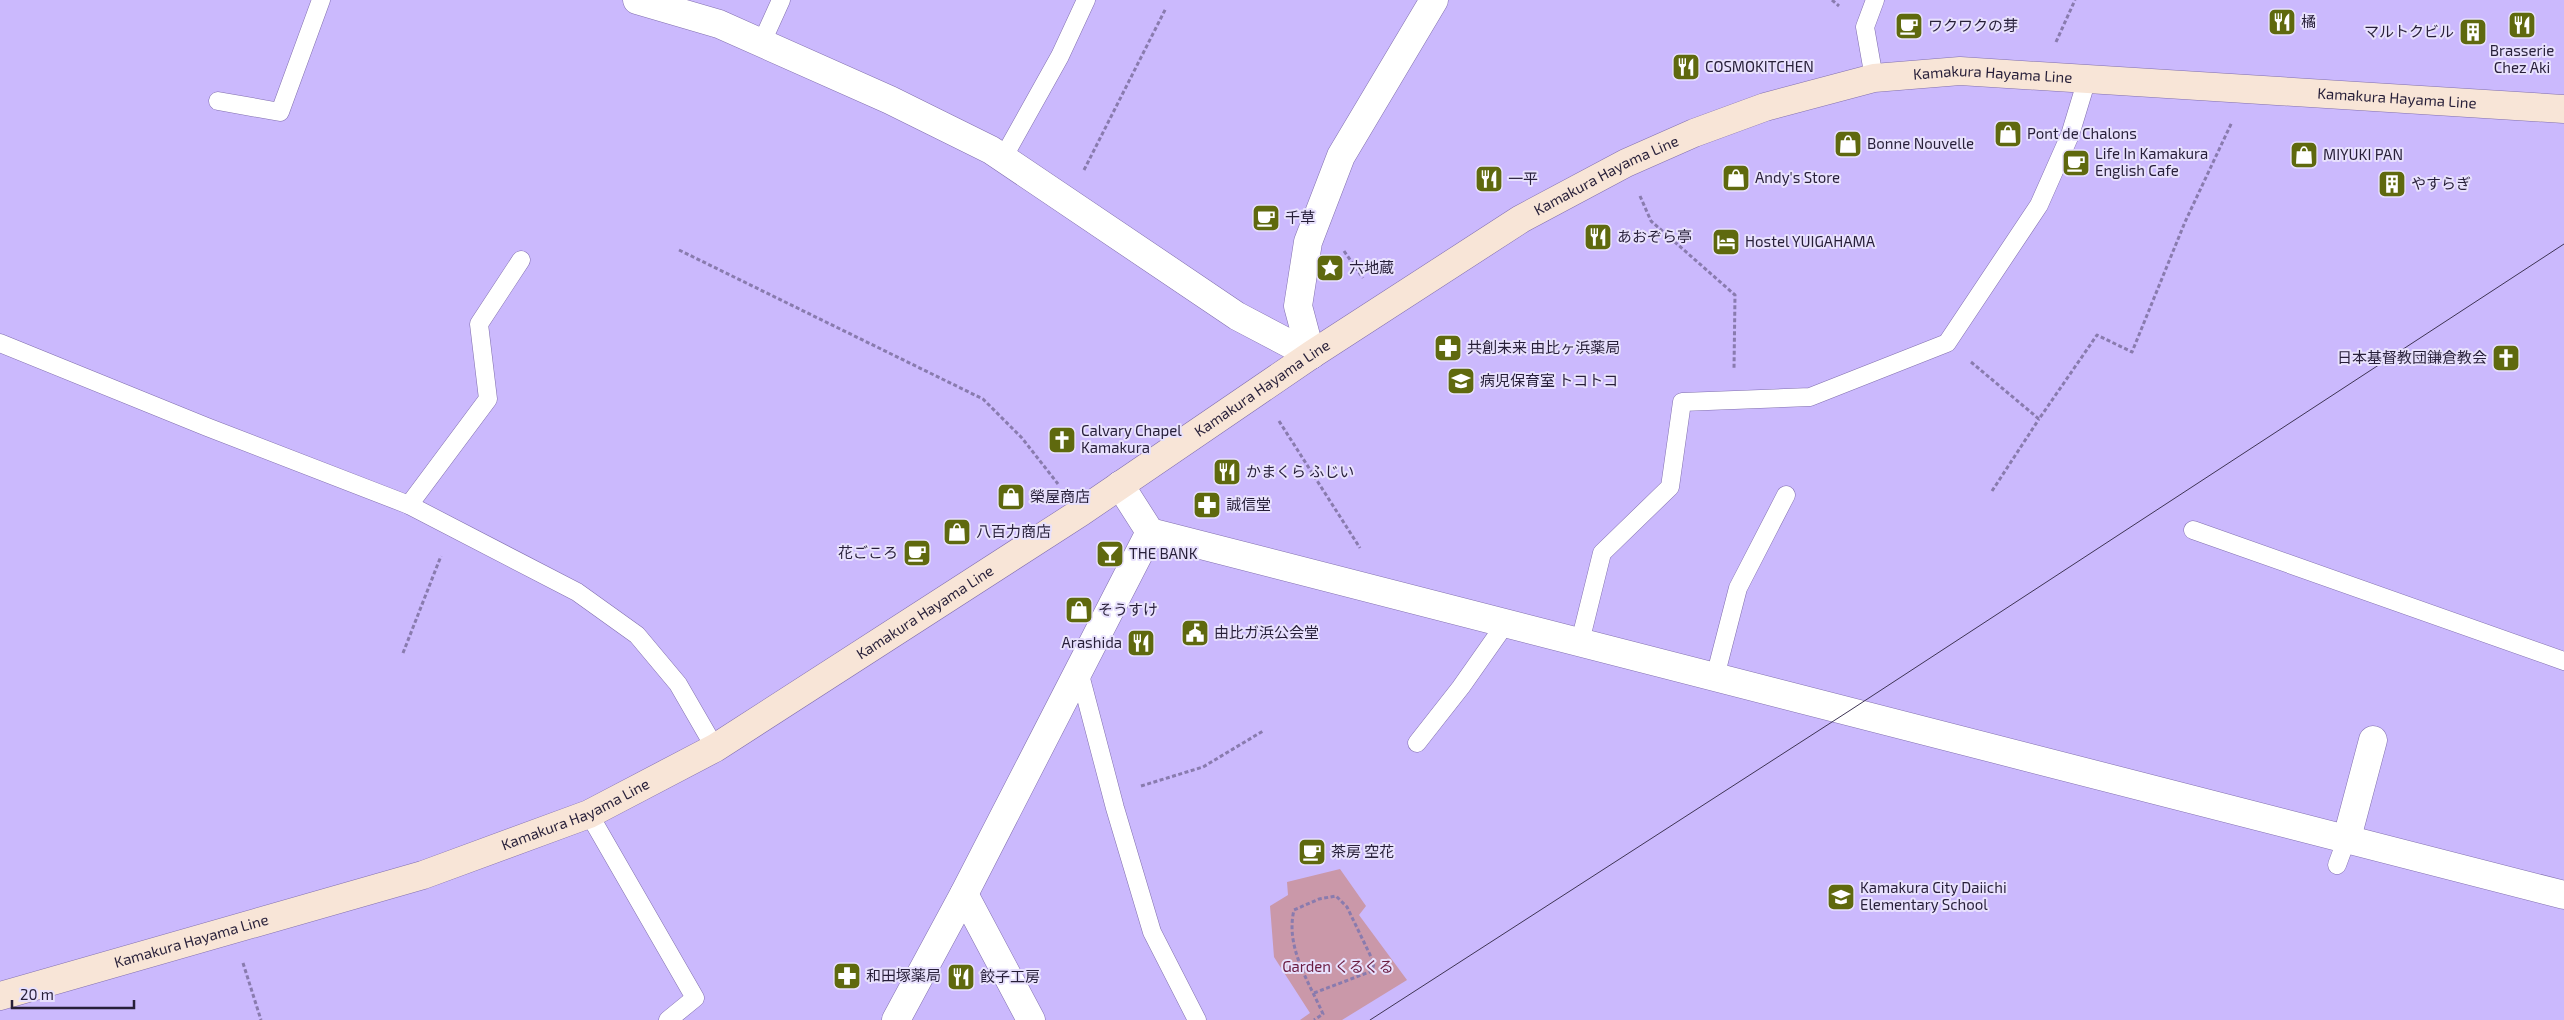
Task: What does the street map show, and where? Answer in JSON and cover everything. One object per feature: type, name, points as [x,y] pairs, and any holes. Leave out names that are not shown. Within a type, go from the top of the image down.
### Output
[{"type":"main road","name":"Kamakura Hayama Line","points":[[0,996],[423,875],[589,814],[715,748],[1081,512],[1311,356],[1521,219],[1626,163],[1694,133],[1765,107],[1874,78],[1960,71],[2564,109]]},
{"type":"street","points":[[637,0],[718,24],[762,42],[890,100],[991,150],[1237,316],[1311,356]]},
{"type":"street","points":[[1311,356],[1298,306],[1308,242],[1341,156],[1434,0]]},
{"type":"street","points":[[1120,485],[1150,532],[2564,895]]},
{"type":"street","points":[[896,1020],[964,894],[1150,532]]},
{"type":"street","points":[[2347,838],[2373,740]]},
{"type":"street","points":[[964,894],[1030,1020]]},
{"type":"lane","points":[[218,102],[280,112],[321,0]]},
{"type":"lane","points":[[762,42],[781,0]]},
{"type":"lane","points":[[1003,158],[1060,56],[1086,0]]},
{"type":"lane","points":[[1874,78],[1865,27],[1875,0]]},
{"type":"lane","points":[[1580,642],[1602,553],[1670,486],[1682,402],[1810,397],[1947,342],[2039,205],[2070,135],[2087,79]]},
{"type":"lane","points":[[409,505],[488,399],[479,324],[521,260]]},
{"type":"lane","points":[[0,343],[207,427],[409,505],[577,592],[637,636],[678,684],[715,748]]},
{"type":"lane","points":[[1715,677],[1738,588],[1786,495]]},
{"type":"lane","points":[[2193,530],[2564,661]]},
{"type":"lane","points":[[1417,743],[1461,687],[1506,623]]},
{"type":"lane","points":[[1079,671],[1111,795],[1152,932],[1198,1020]]},
{"type":"lane","points":[[589,814],[695,998],[668,1020]]},
{"type":"lane","points":[[2337,865],[2347,838]]},
{"type":"path","points":[[2040,76],[2076,0]]},
{"type":"path","points":[[1068,202],[1166,8]]},
{"type":"path","points":[[1992,491],[2097,335],[2132,352],[2185,222],[2248,89]]},
{"type":"path","points":[[1626,163],[1651,221],[1735,295],[1734,400]]},
{"type":"path","points":[[1318,216],[1384,308]]},
{"type":"path","points":[[679,250],[983,399],[1022,438],[1081,512]]},
{"type":"path","points":[[1947,342],[2039,420]]},
{"type":"path","points":[[1278,421],[1389,593]]},
{"type":"path","points":[[403,653],[452,527]]},
{"type":"path","points":[[1111,795],[1204,767],[1263,731]]},
{"type":"path","points":[[1314,993],[1372,971],[1374,963],[1347,907],[1336,896],[1319,899],[1294,910],[1291,924],[1295,952],[1323,1014],[1314,1020]]},
{"type":"path","points":[[232,930],[260,1020]]},
{"type":"green space","name":"Garden くるくる","points":[[1340,869],[1366,906],[1359,915],[1407,980],[1342,1020],[1300,1020],[1310,1013],[1274,957],[1270,906],[1288,895],[1287,882]]},
{"type":"tram line","points":[[1370,1020],[1849,711],[2564,244]]},
{"type":"place","name":"橘","points":[[2282,22]]},
{"type":"place","name":"Brasserie Chez Aki","points":[[2522,25]]},
{"type":"place","name":"ワクワクの芽","points":[[1909,26]]},
{"type":"place","name":"マルトクビル","points":[[2473,32]]},
{"type":"place","name":"COSMOKITCHEN","points":[[1686,67]]},
{"type":"place","name":"Pont de Chalons","points":[[2008,134]]},
{"type":"place","name":"Bonne Nouvelle","points":[[1848,144]]},
{"type":"place","name":"MIYUKI PAN","points":[[2304,155]]},
{"type":"place","name":"Life In Kamakura English Cafe","points":[[2076,163]]},
{"type":"place","name":"Andy's Store","points":[[1736,178]]},
{"type":"place","name":"一平","points":[[1489,179]]},
{"type":"place","name":"やすらぎ","points":[[2392,184]]},
{"type":"place","name":"千草","points":[[1266,218]]},
{"type":"place","name":"あおぞら亭","points":[[1598,237]]},
{"type":"place","name":"Hostel YUIGAHAMA","points":[[1726,242]]},
{"type":"place","name":"六地蔵","points":[[1330,268]]},
{"type":"place","name":"共創未来 由比ヶ浜薬局","points":[[1448,348]]},
{"type":"place","name":"日本基督教団鎌倉教会","points":[[2506,358]]},
{"type":"place","name":"病児保育室 トコトコ","points":[[1461,381]]},
{"type":"place","name":"Calvary Chapel Kamakura","points":[[1062,440]]},
{"type":"place","name":"かまくら ふじい","points":[[1227,472]]},
{"type":"place","name":"榮屋商店","points":[[1011,497]]},
{"type":"place","name":"誠信堂","points":[[1207,505]]},
{"type":"place","name":"八百力商店","points":[[957,532]]},
{"type":"place","name":"花ごころ","points":[[917,553]]},
{"type":"place","name":"THE BANK","points":[[1110,554]]},
{"type":"place","name":"そうすけ","points":[[1079,610]]},
{"type":"place","name":"由比ガ浜公会堂","points":[[1195,633]]},
{"type":"place","name":"Arashida","points":[[1141,643]]},
{"type":"place","name":"茶房 空花","points":[[1312,852]]},
{"type":"place","name":"Kamakura City Daiichi Elementary School","points":[[1841,897]]},
{"type":"place","name":"和田塚薬局","points":[[847,976]]},
{"type":"place","name":"餃子工房","points":[[961,977]]}]
